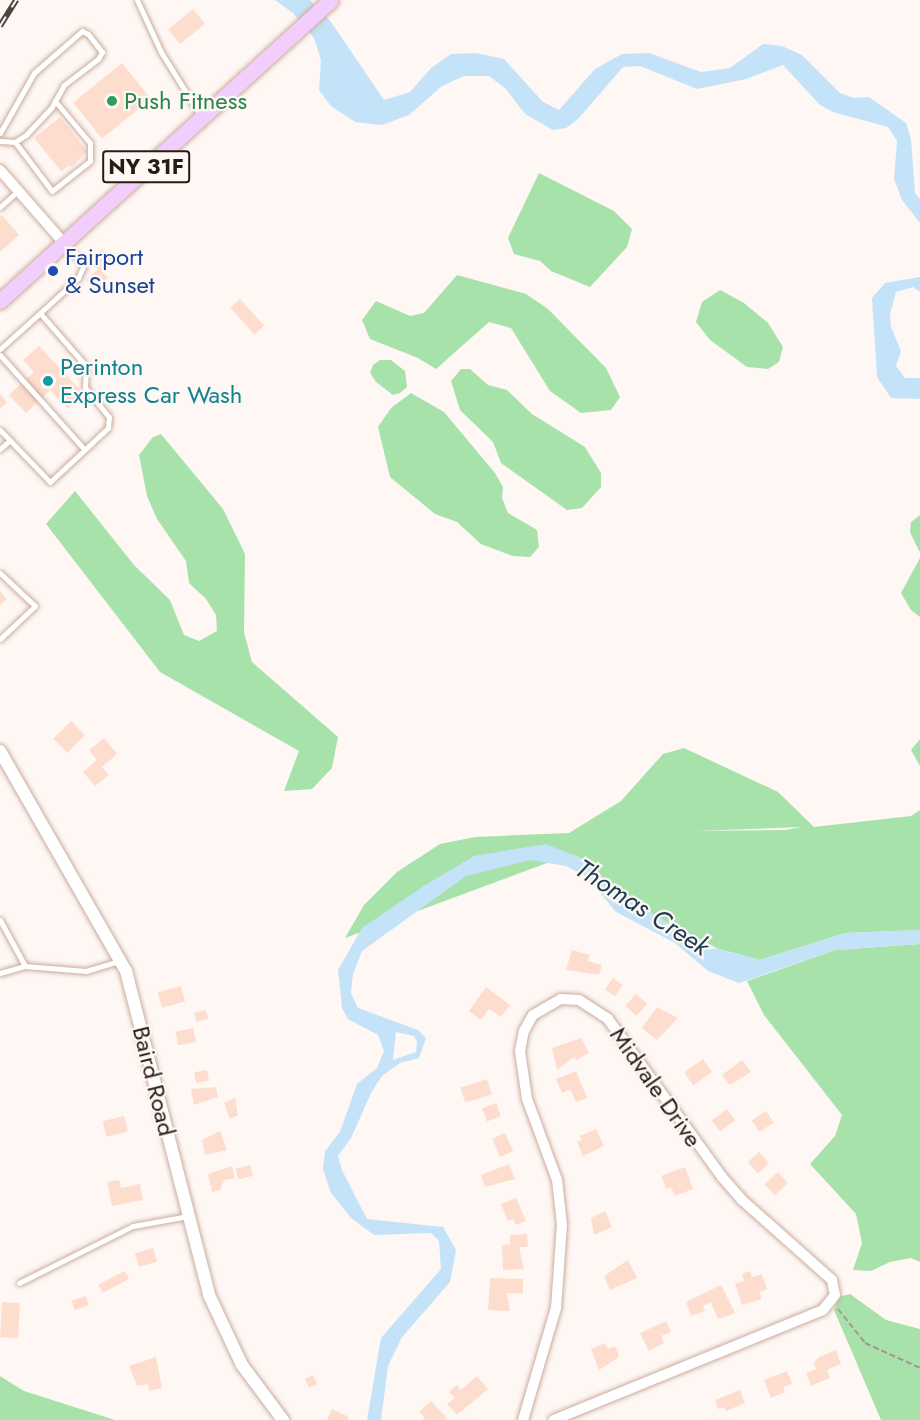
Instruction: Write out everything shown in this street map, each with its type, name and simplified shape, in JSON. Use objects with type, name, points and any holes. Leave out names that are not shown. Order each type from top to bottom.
[{"type":"main road","name":"NY 31F","points":[[0,301],[331,0]]},
{"type":"street","points":[[0,170],[63,242]]},
{"type":"street","name":"Baird Road","points":[[0,751],[121,961],[209,1295],[242,1365],[283,1420]]},
{"type":"street","name":"Midvale Drive","points":[[523,1420],[556,1308],[562,1225],[557,1179],[527,1099],[520,1051],[527,1023],[551,1002],[579,1000],[608,1018],[722,1177],[742,1200],[832,1280],[833,1301]]},
{"type":"street","points":[[554,1420],[823,1310],[833,1301]]},
{"type":"lane","points":[[137,0],[160,52],[201,116]]},
{"type":"lane","points":[[0,133],[34,73],[82,31],[96,42],[102,52],[64,85],[55,101],[15,142]]},
{"type":"lane","points":[[0,141],[15,142],[52,191],[90,161],[92,148],[55,101]]},
{"type":"lane","points":[[0,207],[18,191]]},
{"type":"lane","points":[[0,349],[78,278],[84,265],[63,242]]},
{"type":"lane","points":[[0,430],[50,482],[108,428],[109,417],[85,387],[86,366],[40,313]]},
{"type":"lane","points":[[0,355],[85,450]]},
{"type":"lane","points":[[0,449],[10,440]]},
{"type":"lane","points":[[0,573],[35,606],[0,639]]},
{"type":"lane","points":[[0,920],[25,966]]},
{"type":"lane","points":[[0,974],[25,966],[86,971],[121,961]]},
{"type":"lane","points":[[19,1283],[133,1226],[188,1216]]},
{"type":"path","points":[[833,1301],[865,1343],[920,1368]]},
{"type":"green space","points":[[539,173],[614,211],[632,229],[627,247],[590,287],[551,271],[540,261],[514,254],[508,238]]},
{"type":"green space","points":[[457,275],[526,294],[548,309],[606,368],[620,397],[611,410],[581,413],[550,391],[511,328],[489,322],[436,369],[418,358],[370,339],[362,320],[376,301],[410,316],[424,313]]},
{"type":"green space","points":[[720,290],[744,303],[768,323],[783,347],[779,362],[768,369],[747,367],[710,340],[696,322],[702,302]]},
{"type":"green space","points":[[380,360],[391,360],[405,371],[407,387],[400,393],[393,395],[376,382],[370,373],[373,365]]},
{"type":"green space","points":[[461,369],[470,369],[488,385],[507,390],[532,414],[585,447],[601,473],[601,487],[582,508],[567,510],[501,463],[493,442],[460,410],[451,381]]},
{"type":"green space","points":[[411,393],[444,412],[495,473],[503,487],[502,498],[508,513],[537,530],[539,547],[530,557],[513,556],[481,544],[457,522],[435,514],[390,477],[378,427],[391,408]]},
{"type":"green space","points":[[161,434],[223,509],[245,554],[244,632],[252,662],[338,737],[332,768],[312,789],[284,791],[299,751],[160,672],[46,524],[75,491],[134,565],[170,600],[184,635],[199,641],[217,631],[216,615],[206,599],[189,583],[186,561],[157,519],[147,496],[139,455],[153,437]]},
{"type":"green space","points":[[920,515],[919,551],[910,532],[911,522]]},
{"type":"green space","points":[[920,558],[920,617],[911,610],[901,593]]},
{"type":"green space","points":[[920,739],[920,766],[911,750]]},
{"type":"green space","points":[[684,748],[778,792],[814,827],[911,816],[920,810],[920,930],[845,933],[760,960],[719,949],[670,924],[623,897],[585,860],[571,854],[345,938],[364,905],[397,872],[440,844],[475,837],[569,833],[621,801],[663,754]],"holes":[[[802,827],[785,830],[694,831]]]},
{"type":"green space","points":[[920,944],[920,1262],[911,1258],[890,1262],[871,1271],[853,1270],[862,1243],[856,1214],[810,1164],[835,1136],[842,1115],[764,1015],[747,981],[835,950]]},
{"type":"green space","points":[[850,1294],[886,1320],[920,1329],[920,1420],[881,1420],[834,1310],[839,1297]]},
{"type":"green space","points":[[0,1376],[24,1391],[115,1420],[0,1420]]},
{"type":"water","points":[[275,0],[310,0],[331,22],[384,100],[410,92],[431,68],[451,54],[476,53],[504,59],[543,102],[559,110],[595,69],[622,54],[649,53],[701,72],[730,68],[763,44],[782,46],[802,55],[840,93],[854,98],[869,97],[906,123],[911,139],[915,193],[920,199],[920,223],[902,200],[894,179],[897,141],[888,127],[833,112],[820,105],[783,65],[746,79],[697,89],[640,66],[623,67],[578,119],[566,128],[553,130],[525,114],[506,89],[489,76],[464,76],[442,86],[409,115],[382,125],[355,122],[331,106],[319,90],[321,60],[314,38],[293,13]]},
{"type":"water","points":[[920,277],[920,292],[913,287],[896,292],[890,314],[891,327],[901,351],[896,366],[905,378],[920,378],[920,399],[891,398],[877,377],[872,298],[885,283]]},
{"type":"water","name":"Thomas Creek","points":[[546,844],[585,860],[623,897],[670,924],[719,949],[760,960],[845,933],[920,930],[920,944],[835,950],[739,983],[708,971],[675,943],[616,912],[587,877],[566,866],[530,860],[466,876],[362,951],[353,974],[351,993],[358,1008],[418,1030],[426,1038],[419,1058],[400,1063],[382,1076],[372,1091],[351,1138],[338,1156],[342,1170],[367,1219],[443,1227],[456,1250],[450,1282],[402,1337],[388,1366],[381,1420],[367,1420],[381,1338],[441,1269],[439,1241],[431,1233],[374,1235],[351,1218],[331,1193],[323,1169],[325,1151],[340,1132],[357,1084],[377,1068],[384,1051],[378,1035],[348,1019],[342,1008],[338,970],[362,928],[422,887],[474,856]],"holes":[[[396,1032],[414,1036],[417,1042],[416,1052],[393,1060]]]},
{"type":"building","points":[[193,9],[205,24],[180,44],[168,29]]},
{"type":"building","name":"Push Fitness","points":[[122,63],[151,99],[102,138],[73,103]]},
{"type":"building","points":[[60,117],[87,151],[72,167],[70,165],[61,171],[34,138]]},
{"type":"building","points":[[2,215],[19,235],[0,252],[0,217]]},
{"type":"building","points":[[102,249],[115,262],[103,273],[108,278],[96,290],[86,280],[98,269],[90,261]]},
{"type":"building","points":[[240,299],[264,326],[254,334],[230,308]]},
{"type":"building","name":"Perinton Express Car Wash","points":[[39,346],[84,394],[68,409],[50,390],[26,413],[9,395],[34,372],[23,360]]},
{"type":"building","points":[[0,394],[7,402],[0,409]]},
{"type":"building","points":[[0,591],[7,599],[0,605]]},
{"type":"building","points":[[71,721],[85,735],[67,753],[53,739]]},
{"type":"building","points":[[104,738],[117,754],[102,767],[109,775],[95,786],[83,772],[97,760],[89,750]]},
{"type":"building","points":[[572,950],[590,955],[588,961],[602,965],[599,975],[566,970]]},
{"type":"building","points":[[613,978],[623,985],[615,996],[605,989]]},
{"type":"building","points":[[181,986],[185,1001],[162,1008],[158,992]]},
{"type":"building","points":[[486,987],[510,1005],[501,1017],[489,1009],[481,1020],[469,1011]]},
{"type":"building","points":[[636,994],[647,1004],[636,1016],[625,1006]]},
{"type":"building","points":[[657,1007],[678,1018],[657,1040],[642,1028]]},
{"type":"building","points":[[206,1010],[208,1019],[196,1021],[194,1013]]},
{"type":"building","points":[[193,1028],[196,1042],[178,1045],[175,1032]]},
{"type":"building","points":[[581,1038],[589,1053],[576,1060],[574,1057],[557,1070],[552,1048]]},
{"type":"building","points":[[703,1059],[712,1072],[693,1085],[684,1072]]},
{"type":"building","points":[[742,1060],[751,1072],[730,1085],[722,1075]]},
{"type":"building","points":[[207,1070],[209,1081],[196,1083],[194,1072]]},
{"type":"building","points":[[576,1071],[587,1098],[576,1102],[570,1089],[562,1093],[556,1079]]},
{"type":"building","points":[[487,1079],[492,1094],[465,1103],[460,1088]]},
{"type":"building","points":[[216,1087],[218,1097],[194,1105],[191,1089]]},
{"type":"building","points":[[235,1098],[238,1115],[230,1119],[224,1103]]},
{"type":"building","points":[[496,1103],[501,1116],[487,1121],[482,1108]]},
{"type":"building","points":[[727,1109],[735,1120],[720,1131],[712,1120]]},
{"type":"building","points":[[766,1111],[774,1123],[760,1132],[752,1121]]},
{"type":"building","points":[[124,1116],[128,1132],[107,1137],[103,1121]]},
{"type":"building","points":[[596,1129],[604,1146],[583,1156],[577,1142],[582,1140],[580,1136]]},
{"type":"building","points":[[220,1131],[227,1150],[205,1155],[202,1140]]},
{"type":"building","points":[[505,1133],[513,1151],[500,1157],[492,1139]]},
{"type":"building","points":[[759,1152],[769,1163],[758,1173],[748,1162]]},
{"type":"building","points":[[509,1164],[515,1179],[485,1187],[481,1175]]},
{"type":"building","points":[[250,1165],[253,1176],[238,1180],[236,1169]]},
{"type":"building","points":[[232,1166],[235,1178],[224,1180],[220,1190],[212,1192],[208,1174]]},
{"type":"building","points":[[685,1167],[693,1189],[675,1196],[671,1187],[666,1189],[661,1176]]},
{"type":"building","points":[[778,1172],[788,1183],[775,1195],[765,1184]]},
{"type":"building","points":[[119,1180],[121,1188],[140,1184],[143,1200],[112,1206],[107,1182]]},
{"type":"building","points":[[516,1198],[526,1221],[516,1225],[513,1219],[508,1221],[501,1204]]},
{"type":"building","points":[[605,1211],[612,1227],[594,1235],[591,1218]]},
{"type":"building","points":[[527,1234],[528,1247],[519,1247],[524,1269],[503,1270],[502,1245],[510,1244],[510,1235]]},
{"type":"building","points":[[153,1248],[157,1261],[139,1267],[135,1254]]},
{"type":"building","points":[[628,1260],[637,1278],[610,1290],[604,1276]]},
{"type":"building","points":[[125,1271],[129,1279],[102,1293],[98,1285]]},
{"type":"building","points":[[750,1271],[752,1277],[762,1274],[767,1289],[759,1292],[762,1299],[742,1305],[735,1284],[744,1281],[742,1274]]},
{"type":"building","points":[[490,1278],[523,1279],[523,1294],[507,1293],[510,1311],[488,1310]]},
{"type":"building","points":[[721,1285],[735,1313],[718,1319],[711,1302],[703,1306],[705,1311],[691,1316],[686,1302]]},
{"type":"building","points":[[86,1296],[89,1306],[75,1310],[72,1300]]},
{"type":"building","points":[[2,1302],[20,1303],[18,1338],[0,1337]]},
{"type":"building","points":[[666,1321],[671,1332],[661,1336],[664,1343],[649,1351],[640,1333]]},
{"type":"building","points":[[605,1343],[608,1349],[615,1346],[619,1357],[599,1370],[591,1349]]},
{"type":"building","points":[[836,1350],[841,1364],[827,1370],[830,1378],[811,1386],[806,1373],[816,1369],[814,1362],[819,1357]]},
{"type":"building","points":[[156,1357],[162,1388],[149,1391],[148,1384],[137,1386],[129,1366]]},
{"type":"building","points":[[787,1371],[792,1384],[783,1387],[785,1392],[771,1398],[764,1380]]},
{"type":"building","points":[[313,1375],[317,1384],[309,1388],[305,1379]]},
{"type":"building","points":[[477,1376],[488,1389],[457,1415],[447,1404],[455,1398],[449,1392],[457,1385],[461,1390]]},
{"type":"building","points":[[740,1390],[745,1403],[726,1411],[724,1407],[718,1409],[715,1400]]},
{"type":"building","points":[[431,1401],[447,1418],[422,1420],[425,1418],[419,1412]]},
{"type":"building","points":[[332,1409],[349,1417],[347,1420],[327,1420]]},
{"type":"railway","points":[[0,26],[16,0]]},
{"type":"place","name":"Push Fitness","points":[[112,101]]},
{"type":"place","name":"Fairport & Sunset","points":[[53,271]]},
{"type":"place","name":"Perinton Express Car Wash","points":[[48,381]]}]
